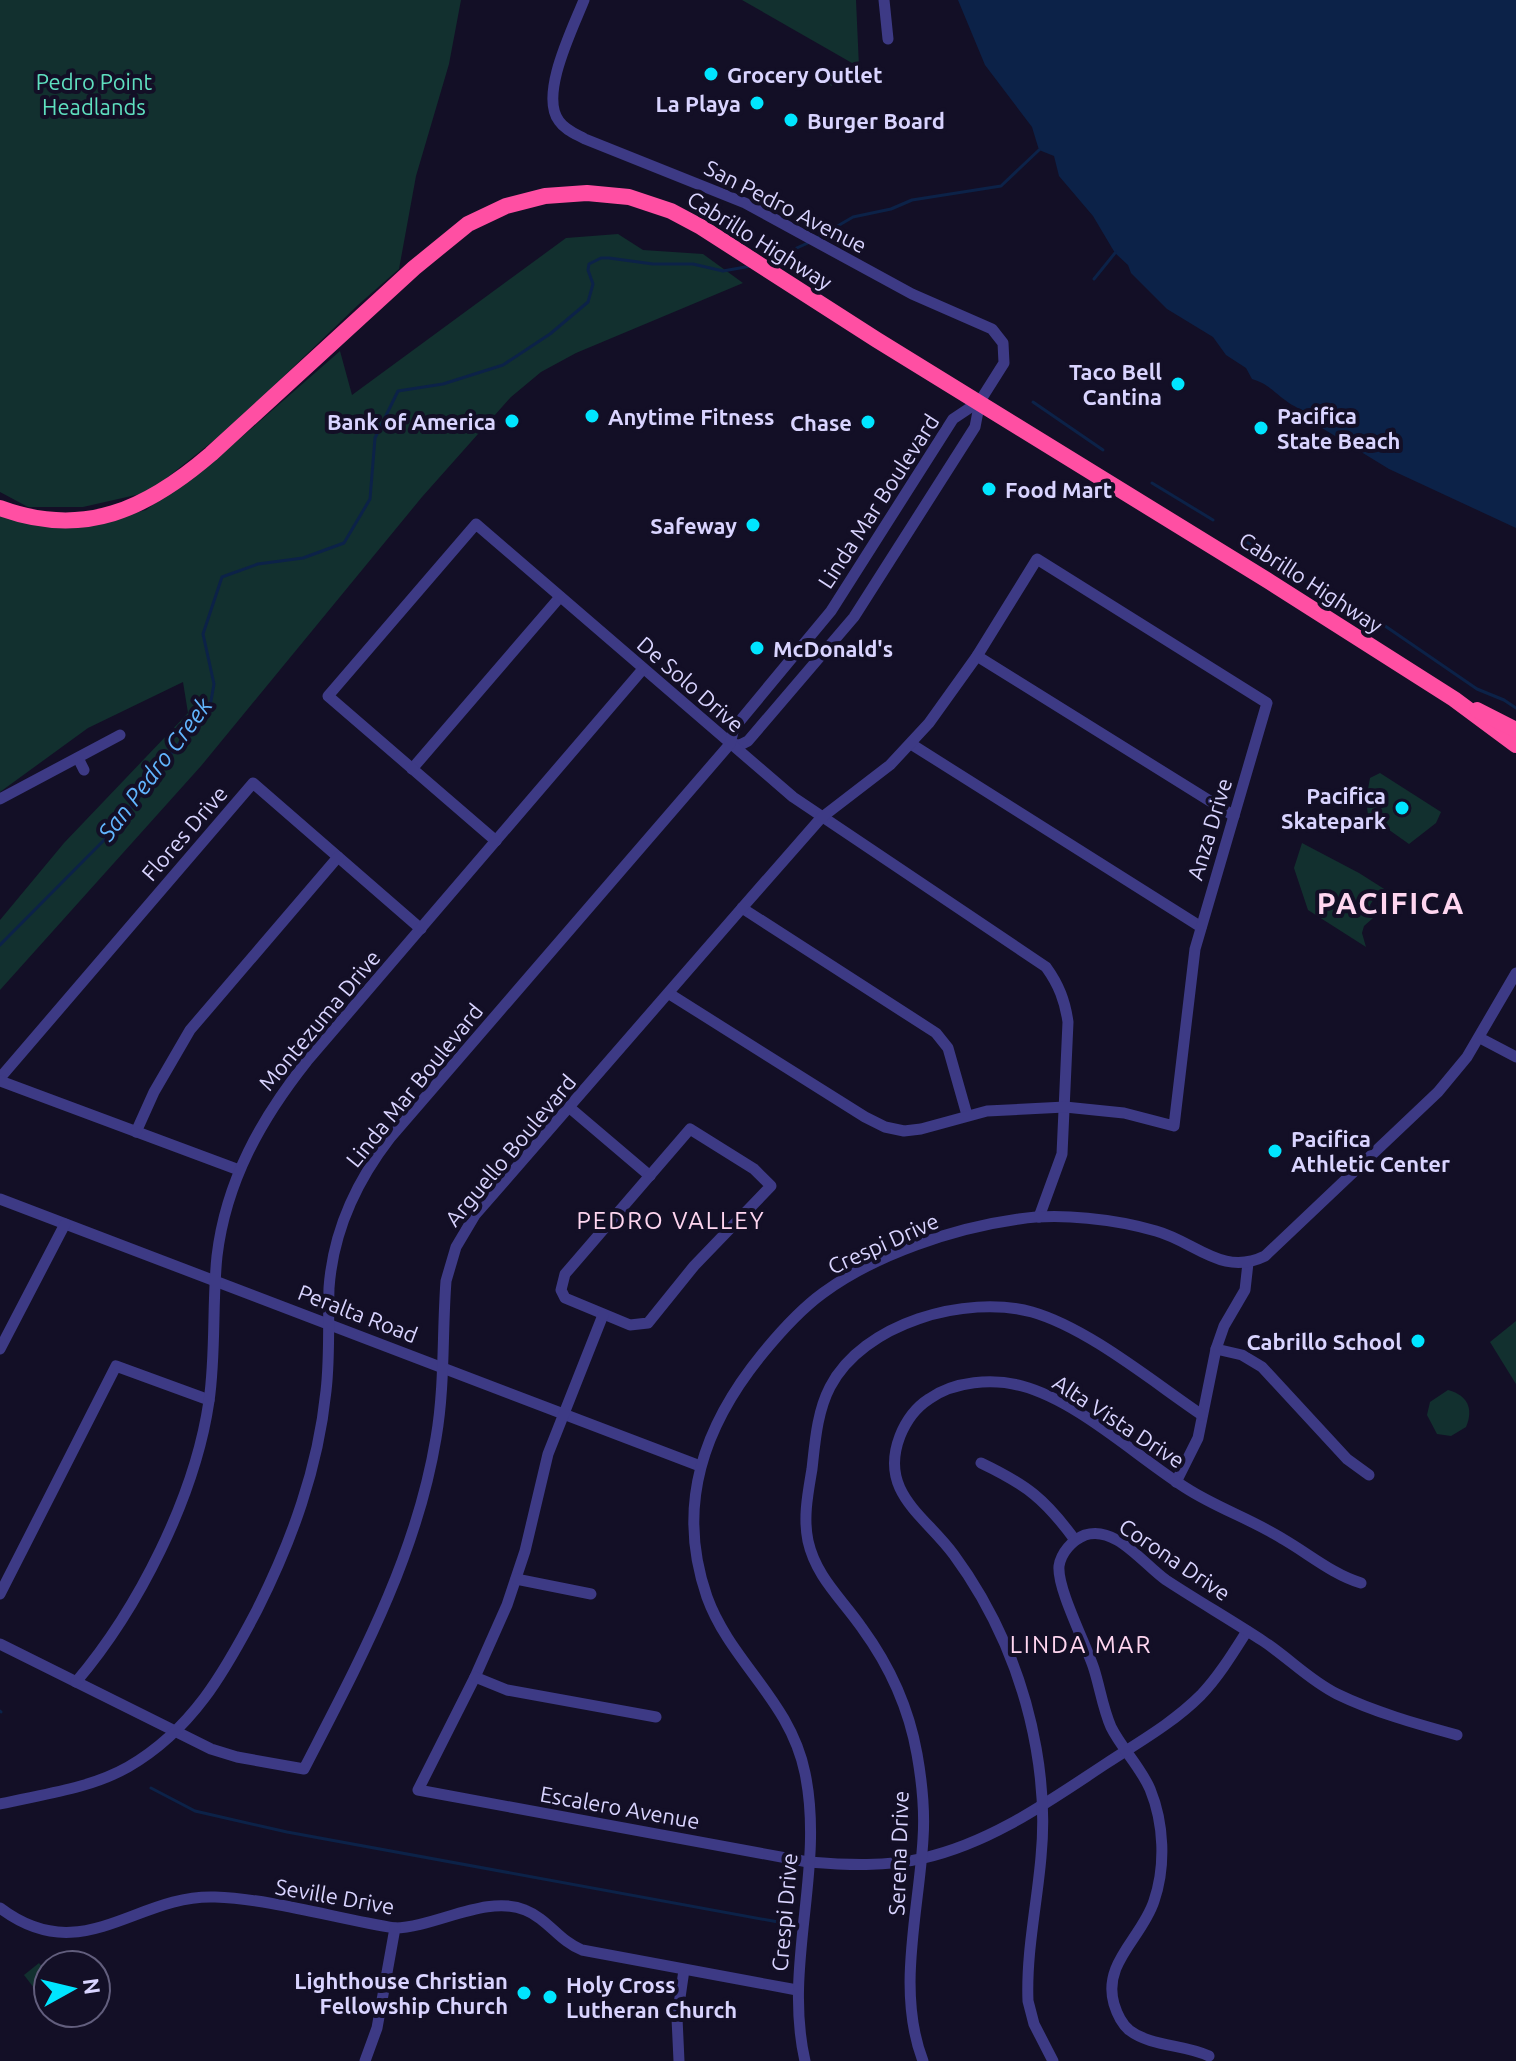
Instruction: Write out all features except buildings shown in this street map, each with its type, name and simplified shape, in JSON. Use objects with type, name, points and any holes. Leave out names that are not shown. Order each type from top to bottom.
[{"type":"highway","name":"Cabrillo Highway","points":[[0,508],[40,519],[82,520],[110,515],[156,496],[211,454],[441,244],[473,221],[506,206],[554,195],[612,194],[671,211],[717,237],[1454,699],[1516,745]]},
{"type":"highway","name":"Cabrillo Highway","points":[[1454,699],[1516,730]]},
{"type":"street","name":"San Pedro Avenue","points":[[584,0],[553,86],[552,103],[556,119],[585,139],[731,197],[923,299],[979,321],[995,331],[1005,349],[1004,363],[980,401]]},
{"type":"street","points":[[884,0],[888,39]]},
{"type":"street","name":"Linda Mar Boulevard","points":[[0,1804],[74,1788],[109,1776],[142,1758],[175,1732],[202,1703],[224,1672],[275,1574],[309,1484],[327,1388],[331,1270],[340,1231],[355,1191],[377,1155],[730,744],[734,728],[845,591],[953,419],[980,401]]},
{"type":"street","name":"Linda Mar Boulevard","points":[[730,744],[748,741],[854,617],[975,427],[980,401]]},
{"type":"street","name":"De Solo Drive","points":[[496,841],[328,696],[476,524],[793,797],[1046,967],[1058,984],[1068,1022],[1062,1154],[1039,1217]]},
{"type":"street","name":"Arguello Boulevard","points":[[175,1732],[224,1753],[304,1769],[380,1620],[406,1557],[433,1459],[444,1369],[446,1281],[456,1247],[475,1215],[821,818],[868,783],[911,744],[977,656],[1037,559]]},
{"type":"street","name":"Anza Drive","points":[[1037,559],[1267,703],[1201,927],[1190,976],[1174,1126],[1124,1113],[1065,1107]]},
{"type":"street","points":[[412,769],[560,597]]},
{"type":"street","points":[[977,656],[1234,816]]},
{"type":"street","name":"Montezuma Drive","points":[[76,1682],[123,1621],[171,1526],[196,1462],[209,1400],[216,1280],[223,1227],[239,1170],[265,1118],[285,1088],[643,669]]},
{"type":"street","points":[[0,799],[120,735]]},
{"type":"street","points":[[911,744],[1201,927]]},
{"type":"street","points":[[78,758],[84,770]]},
{"type":"street","name":"Flores Drive","points":[[239,1170],[0,1079],[253,783],[421,929]]},
{"type":"street","points":[[136,1132],[154,1092],[190,1030],[338,857]]},
{"type":"street","points":[[742,908],[936,1033],[948,1048],[967,1115]]},
{"type":"street","points":[[1176,1482],[1194,1447],[1216,1349],[1224,1326],[1245,1290],[1248,1263],[1274,1250],[1438,1092],[1480,1038],[1516,973]]},
{"type":"street","points":[[668,993],[885,1127],[904,1131],[1010,1108],[1065,1107]]},
{"type":"street","points":[[1480,1038],[1516,1057]]},
{"type":"street","points":[[570,1108],[650,1176]]},
{"type":"street","points":[[690,1129],[754,1169],[771,1186],[694,1266],[648,1323],[630,1325],[603,1315],[565,1298],[561,1281],[690,1129]]},
{"type":"street","name":"Peralta Road","points":[[0,1199],[700,1466]]},
{"type":"street","name":"Crespi Drive","points":[[805,2061],[797,1990],[808,1862],[809,1793],[798,1747],[776,1703],[724,1633],[702,1579],[694,1521],[700,1466],[712,1430],[741,1381],[780,1334],[824,1292],[883,1260],[941,1237],[1001,1222],[1073,1217],[1137,1226],[1171,1236],[1221,1261],[1248,1263]]},
{"type":"street","points":[[0,1349],[65,1224]]},
{"type":"street","name":"Serena Drive","points":[[923,2061],[915,2035],[910,1994],[924,1817],[920,1775],[905,1710],[881,1658],[862,1628],[825,1582],[808,1543],[807,1503],[818,1421],[827,1391],[835,1377],[868,1345],[909,1324],[953,1309],[998,1306],[1029,1311],[1072,1328],[1202,1415]]},
{"type":"street","name":"Escalero Avenue","points":[[603,1315],[548,1454],[516,1579],[475,1677],[418,1790],[808,1862],[858,1865],[922,1859],[987,1837],[1042,1805],[1177,1716],[1203,1693],[1247,1631]]},
{"type":"street","points":[[1216,1349],[1242,1355],[1262,1367],[1347,1459],[1369,1475]]},
{"type":"street","points":[[0,1594],[116,1366],[209,1400]]},
{"type":"street","name":"Alta Vista Drive","points":[[1053,2061],[1034,2024],[1028,2001],[1041,1857],[1042,1805],[1026,1704],[997,1626],[959,1562],[910,1507],[898,1483],[895,1456],[903,1430],[917,1408],[939,1392],[979,1383],[1022,1385],[1081,1415],[1176,1482],[1213,1504],[1274,1533],[1332,1571],[1361,1583]]},
{"type":"street","points":[[981,1463],[1031,1489],[1053,1510],[1075,1540],[1059,1564],[1062,1585],[1090,1656],[1107,1718],[1142,1774],[1154,1800],[1160,1829],[1158,1889],[1149,1914],[1114,1969],[1111,1982],[1115,2009],[1120,2020],[1139,2036],[1209,2056]]},
{"type":"street","name":"Corona Drive","points":[[1075,1540],[1096,1533],[1115,1539],[1163,1578],[1272,1647],[1307,1676],[1340,1695],[1417,1724],[1457,1735]]},
{"type":"street","points":[[516,1579],[591,1594]]},
{"type":"street","points":[[0,1644],[175,1732]]},
{"type":"street","points":[[475,1677],[507,1690],[656,1717]]},
{"type":"street","name":"Seville Drive","points":[[0,1908],[35,1927],[78,1932],[106,1927],[178,1902],[211,1897],[395,1928],[419,1926],[495,1906],[516,1907],[536,1916],[562,1940],[582,1950],[797,1990]]},
{"type":"street","points":[[365,2061],[377,2028],[395,1928]]},
{"type":"street","points":[[679,2061],[677,2018],[684,1970]]},
{"type":"green space","name":"Pedro Point Headlands","points":[[0,0],[461,0],[449,64],[416,176],[399,269],[232,426],[149,492],[83,507],[28,507],[0,492]]},
{"type":"green space","points":[[742,0],[856,0],[859,67]]},
{"type":"green space","points":[[819,66],[837,74],[832,86],[814,78]]},
{"type":"green space","points":[[618,234],[643,250],[703,254],[743,283],[576,353],[541,372],[511,397],[422,497],[201,766],[0,990],[0,920],[64,843],[188,713],[183,682],[88,728],[0,792],[0,513],[78,528],[146,510],[237,441],[340,351],[352,395],[566,238]]},
{"type":"green space","name":"Pacifica Skatepark","points":[[1380,773],[1441,812],[1436,823],[1409,844],[1368,815],[1366,800],[1370,778]]},
{"type":"green space","points":[[1302,843],[1389,892],[1377,894],[1370,905],[1373,918],[1364,926],[1362,933],[1366,947],[1308,910],[1294,868]]},
{"type":"green space","points":[[1516,1321],[1516,1384],[1490,1342]]},
{"type":"green space","points":[[1448,1390],[1460,1395],[1469,1408],[1466,1427],[1451,1436],[1437,1434],[1427,1415],[1430,1402]]},
{"type":"green space","points":[[32,1969],[32,1985],[24,1975]]},
{"type":"water","points":[[958,0],[1516,0],[1516,528],[1389,469],[1322,428],[1310,415],[1252,379],[1246,368],[1226,355],[1213,337],[1167,309],[1115,253],[1093,216],[1059,176],[1054,156],[1039,150],[1032,127],[985,65]]},
{"type":"waterway","name":"San Pedro Creek","points":[[817,238],[853,217],[891,209],[912,200],[1001,186],[1039,150]]},
{"type":"waterway","name":"San Pedro Creek","points":[[766,262],[810,242]]},
{"type":"waterway","points":[[1094,279],[1115,253]]},
{"type":"waterway","name":"San Pedro Creek","points":[[0,945],[112,832],[211,701],[214,684],[203,634],[222,577],[258,564],[303,558],[344,543],[370,499],[375,438],[398,391],[443,384],[503,365],[550,334],[588,302],[593,284],[589,264],[601,258],[653,264],[693,264],[723,271],[751,266]]},
{"type":"waterway","points":[[1033,402],[1103,450]]},
{"type":"waterway","points":[[1152,483],[1213,520]]},
{"type":"waterway","points":[[1242,539],[1330,597]]},
{"type":"waterway","points":[[1372,617],[1477,689],[1516,708]]},
{"type":"waterway","points":[[151,1788],[195,1811],[287,1832],[789,1924]]},
{"type":"place","name":"Grocery Outlet","points":[[711,74]]},
{"type":"place","name":"La Playa","points":[[757,103]]},
{"type":"place","name":"Burger Board","points":[[791,120]]},
{"type":"place","name":"Taco Bell Cantina","points":[[1178,384]]},
{"type":"place","name":"Anytime Fitness","points":[[592,416]]},
{"type":"place","name":"Bank of America","points":[[512,421]]},
{"type":"place","name":"Chase","points":[[868,422]]},
{"type":"place","name":"Pacifica State Beach","points":[[1261,428]]},
{"type":"place","name":"Food Mart","points":[[989,489]]},
{"type":"place","name":"Safeway","points":[[753,525]]},
{"type":"place","name":"McDonald's","points":[[757,648]]},
{"type":"place","name":"Pacifica Skatepark","points":[[1402,808]]},
{"type":"place","name":"Pacifica Athletic Center","points":[[1275,1151]]},
{"type":"place","name":"Cabrillo School","points":[[1418,1341]]},
{"type":"place","name":"Lighthouse Christian Fellowship Church","points":[[524,1993]]},
{"type":"place","name":"Holy Cross Lutheran Church","points":[[550,1997]]},
{"type":"district","name":"PACIFICA","points":[[1391,903]]},
{"type":"district","name":"PEDRO VALLEY","points":[[671,1220]]},
{"type":"district","name":"LINDA MAR","points":[[1081,1644]]}]
